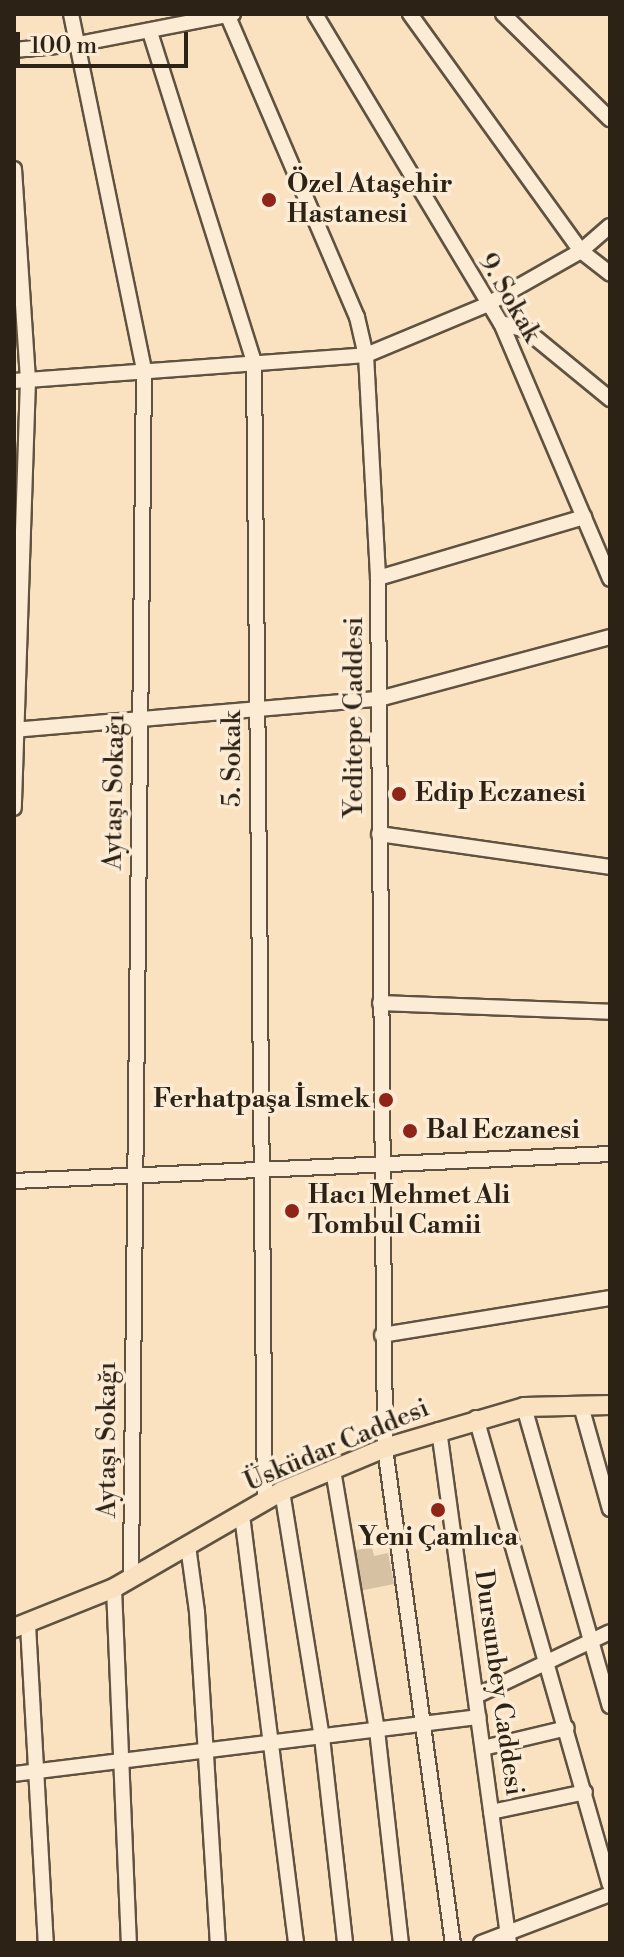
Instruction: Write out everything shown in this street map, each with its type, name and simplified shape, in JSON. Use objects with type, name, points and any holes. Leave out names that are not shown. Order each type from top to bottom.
[{"type":"main road","name":"Üsküdar Caddesi","points":[[21,1627],[114,1588],[282,1491],[385,1448],[476,1418],[524,1407],[610,1405]]},
{"type":"street","name":"Aytaşı Sokağı","points":[[71,14],[144,371],[131,1579]]},
{"type":"street","points":[[14,50],[78,44],[150,32],[229,14]]},
{"type":"street","name":"Yeditepe Caddesi","points":[[229,14],[357,317],[366,355],[378,578],[385,1448],[453,1943]]},
{"type":"street","name":"9. Sokak","points":[[315,14],[486,305],[501,323],[610,579]]},
{"type":"street","points":[[410,14],[581,251],[610,274]]},
{"type":"street","points":[[503,14],[610,119]]},
{"type":"street","name":"5. Sokak","points":[[150,32],[254,362],[259,1170],[265,1502]]},
{"type":"street","points":[[14,169],[21,380],[14,808]]},
{"type":"street","points":[[21,380],[366,355],[486,305],[581,251],[610,226]]},
{"type":"street","points":[[501,323],[526,330],[610,399]]},
{"type":"street","points":[[378,578],[584,517]]},
{"type":"street","points":[[15,730],[379,699],[610,637]]},
{"type":"street","points":[[379,834],[610,867]]},
{"type":"street","points":[[380,1003],[610,1012]]},
{"type":"street","points":[[14,1181],[610,1154]]},
{"type":"street","points":[[382,1335],[610,1298]]},
{"type":"street","points":[[581,1406],[610,1509]]},
{"type":"street","points":[[524,1407],[610,1706]]},
{"type":"street","points":[[476,1418],[610,1884]]},
{"type":"street","name":"Dursunbey Caddesi","points":[[439,1430],[509,1939]]},
{"type":"street","points":[[333,1470],[377,1730],[401,1943]]},
{"type":"street","points":[[282,1491],[322,1737],[345,1943]]},
{"type":"street","points":[[242,1515],[268,1744],[296,1943]]},
{"type":"street","points":[[188,1546],[197,1612],[203,1751],[218,1943]]},
{"type":"street","points":[[114,1588],[129,1943]]},
{"type":"street","points":[[21,1627],[46,1943]]},
{"type":"street","points":[[476,1696],[610,1632]]},
{"type":"street","points":[[14,1774],[479,1717]]},
{"type":"street","points":[[483,1748],[567,1728]]},
{"type":"street","points":[[491,1812],[585,1792]]},
{"type":"street","points":[[481,1943],[509,1939],[610,1894]]},
{"type":"shaded area","points":[[372,1547],[374,1556],[388,1553],[394,1584],[359,1591],[352,1551]]},
{"type":"place","name":"Özel Ataşehir Hastanesi","points":[[269,200]]},
{"type":"place","name":"Edip Eczanesi","points":[[399,794]]},
{"type":"place","name":"Ferhatpaşa İsmek","points":[[386,1100]]},
{"type":"place","name":"Bal Eczanesi","points":[[410,1131]]},
{"type":"place","name":"Hacı Mehmet Ali Tombul Camii","points":[[292,1211]]},
{"type":"place","name":"Yeni Çamlıca","points":[[438,1510]]}]
